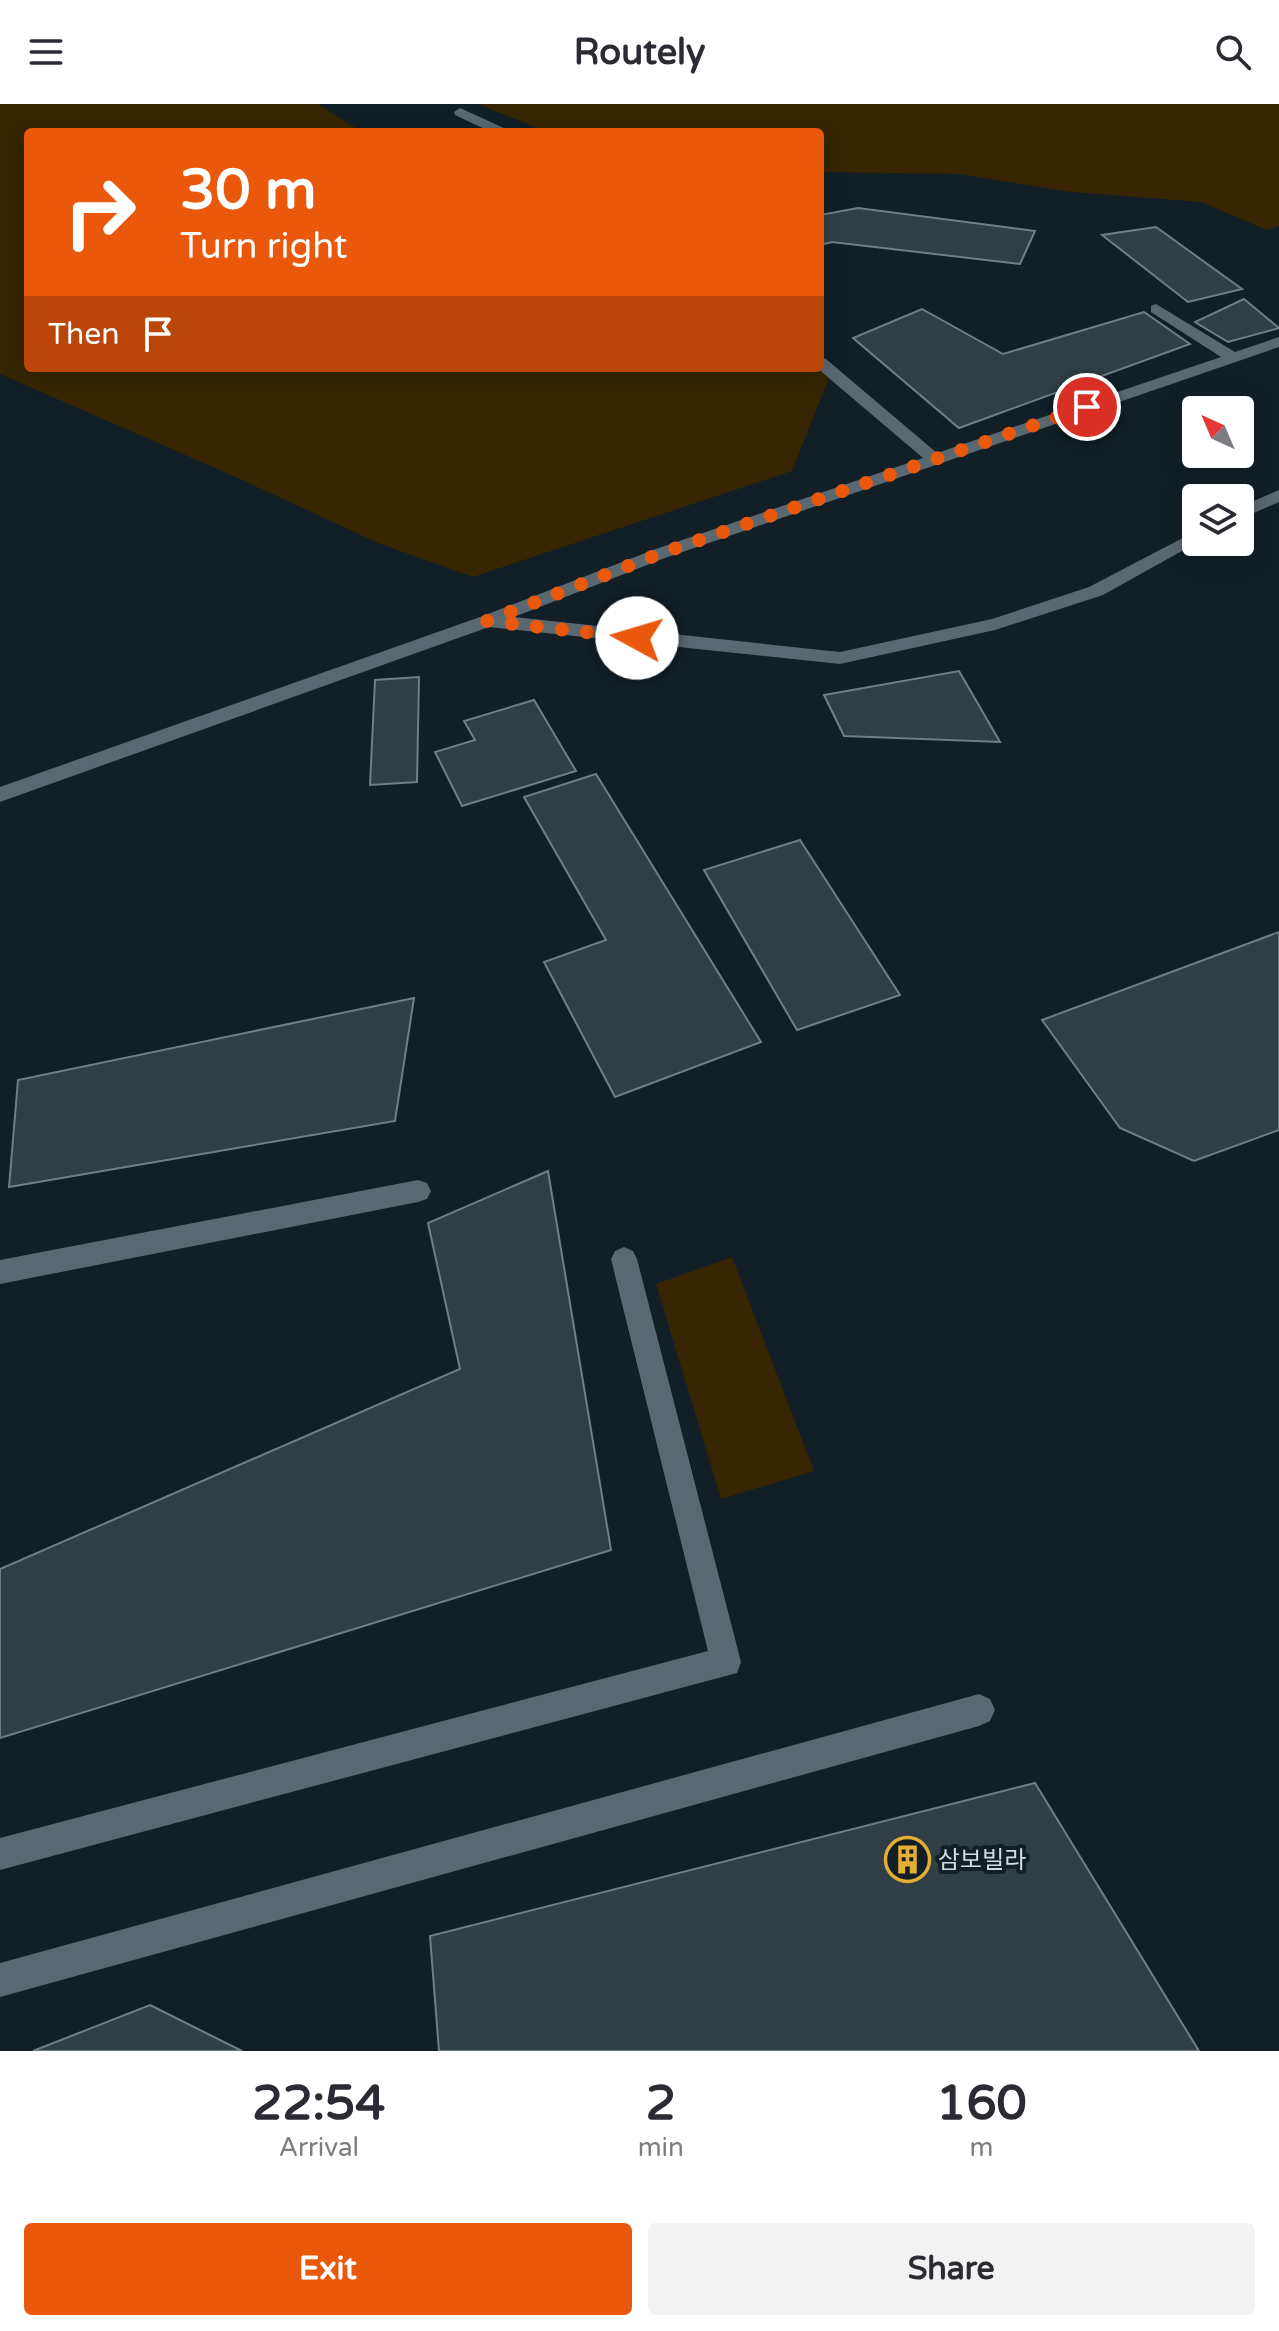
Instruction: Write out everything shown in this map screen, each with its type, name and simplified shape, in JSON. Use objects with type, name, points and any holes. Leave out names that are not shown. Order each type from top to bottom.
[{"type":"street","points":[[460,112],[493,128]]},
{"type":"street","points":[[1156,309],[1234,358]]},
{"type":"street","points":[[0,795],[487,621],[659,554],[1279,342]]},
{"type":"street","points":[[824,365],[934,459]]},
{"type":"street","points":[[1254,507],[1279,495]]},
{"type":"street","points":[[487,621],[840,658],[995,624],[1096,591],[1182,544]]},
{"type":"street","points":[[0,1272],[418,1191]]},
{"type":"street","points":[[0,1854],[726,1662],[624,1259]]},
{"type":"street","points":[[0,1980],[979,1710]]},
{"type":"shaded area","points":[[0,104],[318,104],[356,128],[24,128],[24,372],[824,372],[830,375],[792,471],[473,577],[378,543],[0,374]]},
{"type":"shaded area","points":[[478,104],[1279,104],[1279,226],[1267,230],[1201,202],[1071,192],[958,174],[824,172],[824,128],[537,128]]},
{"type":"shaded area","points":[[732,1257],[814,1471],[721,1499],[656,1284]]},
{"type":"building","points":[[858,208],[1035,231],[1020,264],[832,242],[824,244],[824,214]]},
{"type":"building","points":[[1156,227],[1242,289],[1188,302],[1102,235]]},
{"type":"building","points":[[1244,299],[1279,328],[1228,342],[1195,322]]},
{"type":"building","points":[[922,309],[1003,354],[1144,312],[1190,344],[959,428],[853,338]]},
{"type":"building","points":[[959,671],[1000,742],[844,736],[824,695]]},
{"type":"building","points":[[419,677],[417,782],[370,785],[375,680]]},
{"type":"building","points":[[534,700],[576,771],[462,806],[435,752],[475,740],[464,721]]},
{"type":"building","points":[[596,774],[761,1042],[615,1097],[544,962],[606,940],[524,797]]},
{"type":"building","points":[[800,840],[900,995],[797,1030],[704,870]]},
{"type":"building","points":[[1279,932],[1279,1130],[1194,1161],[1120,1128],[1042,1020]]},
{"type":"building","points":[[414,998],[395,1121],[9,1187],[18,1080]]},
{"type":"building","points":[[548,1171],[611,1550],[0,1738],[0,1569],[460,1369],[428,1223]]},
{"type":"building","name":"삼보빌라","points":[[1035,1783],[1199,2051],[439,2051],[430,1936]]},
{"type":"building","points":[[150,2005],[242,2051],[33,2051]]},
{"type":"place","name":"삼보빌라","points":[[907,1860]]},
{"type":"route","points":[[637,638],[487,621],[659,554],[1087,407]]}]
